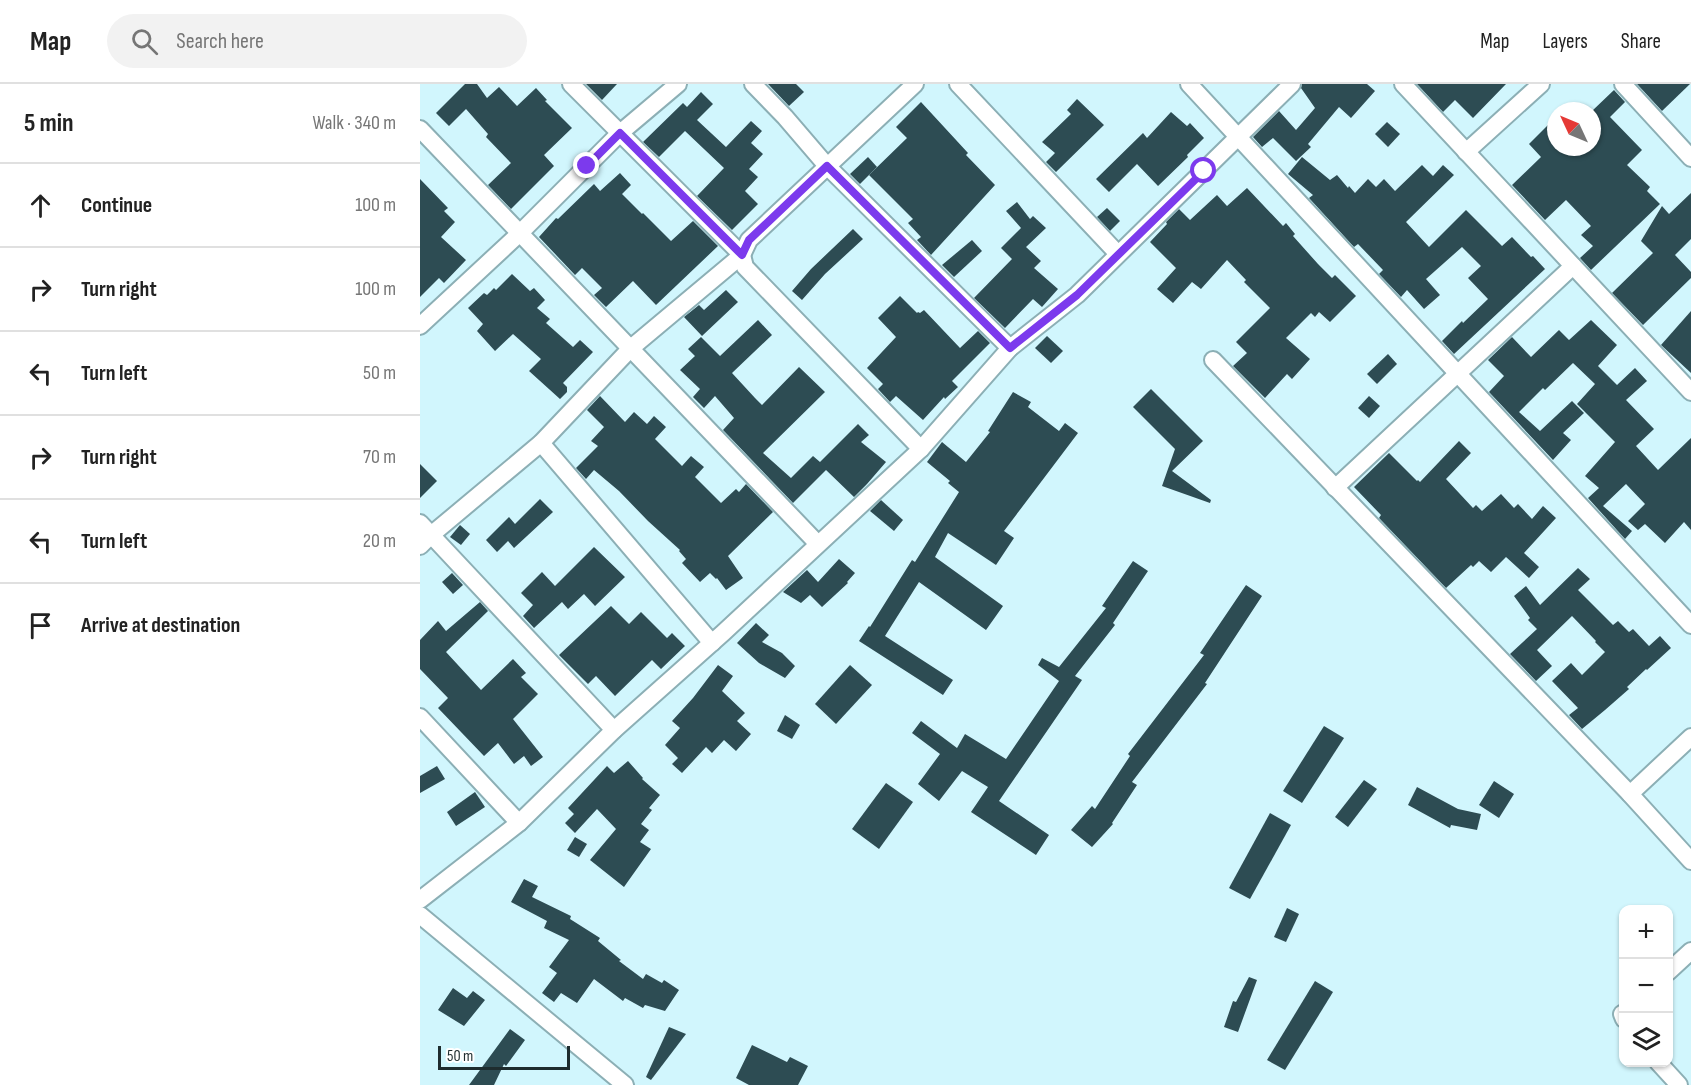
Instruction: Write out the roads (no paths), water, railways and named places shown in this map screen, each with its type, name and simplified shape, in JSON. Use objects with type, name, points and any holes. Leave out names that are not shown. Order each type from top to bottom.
[{"type":"street","points":[[571,84],[742,255],[745,267],[921,449]]},
{"type":"street","points":[[420,326],[520,233],[620,133],[678,84]]},
{"type":"street","points":[[753,84],[827,166],[1010,348]]},
{"type":"street","points":[[614,730],[424,535],[541,443],[631,348],[742,255],[749,240],[915,84]]},
{"type":"street","points":[[958,84],[1118,254]]},
{"type":"street","points":[[1190,84],[1691,626]]},
{"type":"street","points":[[420,900],[519,823],[614,730],[712,643],[921,449],[1010,348],[1077,295],[1292,84]]},
{"type":"street","points":[[1403,84],[1691,392]]},
{"type":"street","points":[[1466,152],[1541,84]]},
{"type":"street","points":[[1623,84],[1691,158]]},
{"type":"street","points":[[420,129],[818,544]]},
{"type":"street","points":[[1335,489],[1456,373],[1574,266]]},
{"type":"street","points":[[1213,360],[1630,794],[1691,861]]},
{"type":"street","points":[[541,443],[712,643]]},
{"type":"street","points":[[420,717],[519,823]]},
{"type":"street","points":[[1630,794],[1691,736]]},
{"type":"street","points":[[420,915],[625,1085]]},
{"type":"street","points":[[1673,967],[1691,951]]},
{"type":"street","points":[[1662,1067],[1678,1085]]}]
